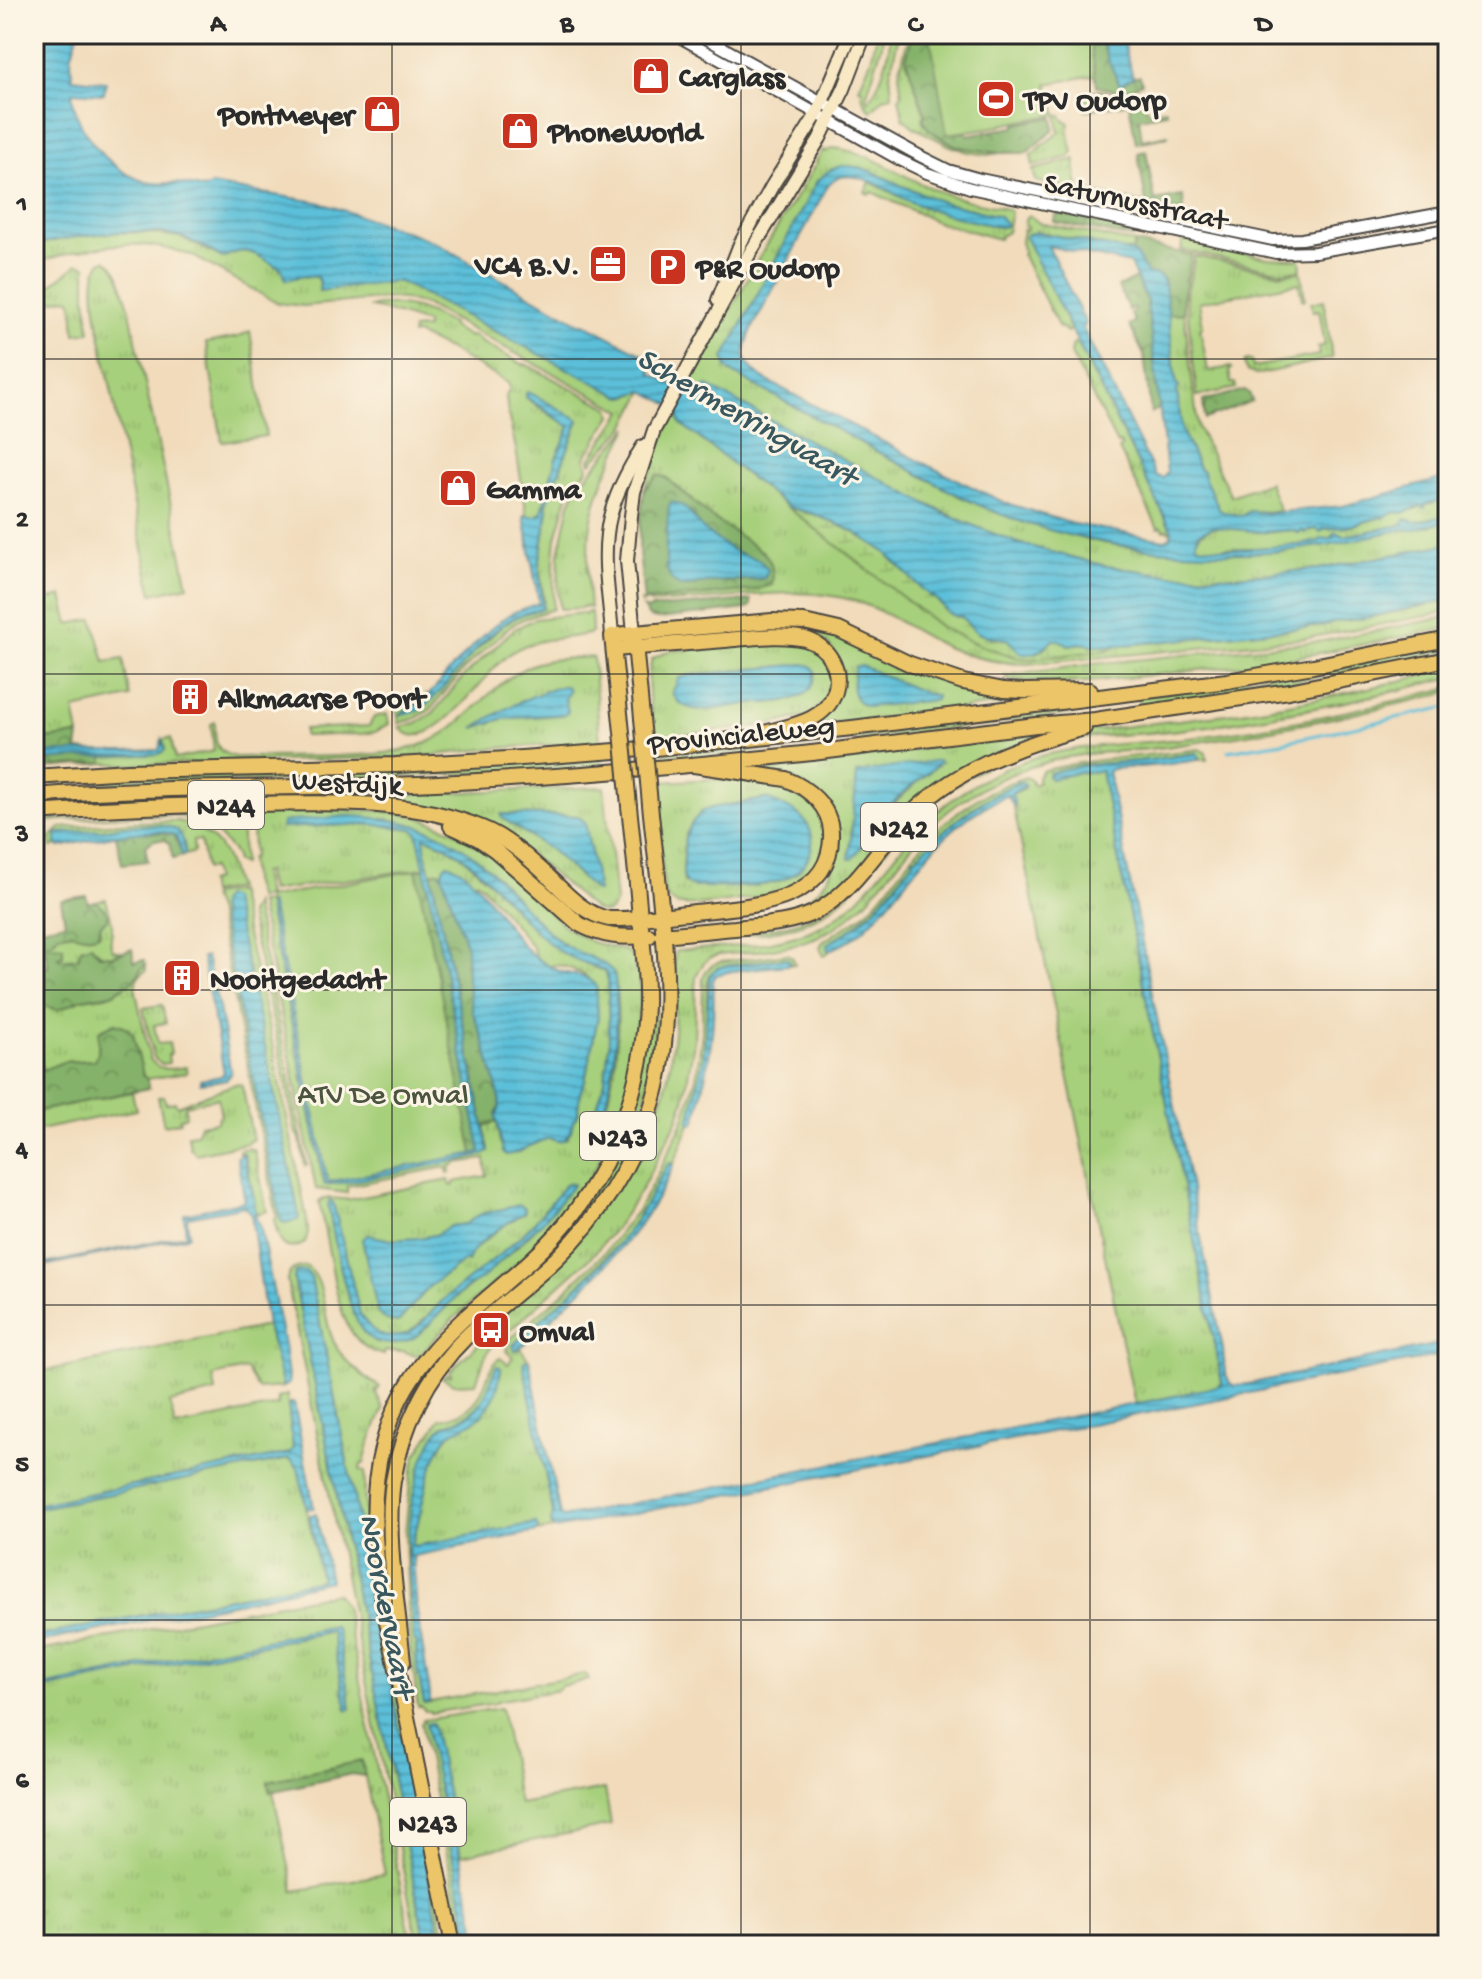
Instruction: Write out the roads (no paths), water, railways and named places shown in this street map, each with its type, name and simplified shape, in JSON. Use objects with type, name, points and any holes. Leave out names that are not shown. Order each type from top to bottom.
[{"type":"main road","points":[[704,336],[740,244],[761,205],[826,111],[851,34]]},
{"type":"main road","points":[[865,34],[721,308],[628,471],[607,532],[613,642],[792,621],[839,630],[928,671],[985,687],[1025,691],[1150,691]]},
{"type":"main road","points":[[634,640],[627,561],[631,516],[634,492],[656,426]]},
{"type":"main road","points":[[634,640],[777,637],[804,639],[822,648],[834,664],[837,676],[836,689],[826,708],[801,723],[731,741]]},
{"type":"main road","name":"Provincialeweg","points":[[34,777],[128,771],[396,765],[731,741],[1261,676],[1448,639]]},
{"type":"main road","name":"N243","points":[[403,1698],[404,1670],[391,1512],[394,1480],[406,1431],[425,1390],[452,1353],[573,1242],[599,1210],[630,1158],[650,1111],[662,1063],[666,978],[634,640]]},
{"type":"main road","name":"N243","points":[[453,1945],[379,1577],[374,1535],[377,1470],[390,1418],[402,1392],[442,1339],[548,1244],[578,1207],[602,1170],[622,1129],[637,1077],[646,1004],[613,642]]},
{"type":"main road","name":"Provincialeweg","points":[[34,796],[129,790],[478,781],[694,765],[1095,720],[1289,691],[1448,659]]},
{"type":"main road","name":"N242","points":[[662,935],[785,922],[812,913],[850,886],[903,822],[950,782],[980,764],[1033,743],[1143,713]]},
{"type":"main road","name":"N242","points":[[661,915],[759,905],[776,900],[797,892],[812,880],[829,855],[831,835],[828,816],[806,789],[776,776],[694,765]]},
{"type":"main road","name":"Westdijk","points":[[34,813],[133,806],[354,803],[444,815],[497,835],[526,856],[582,908],[601,918],[661,915]]},
{"type":"main road","name":"Westdijk","points":[[417,811],[488,845],[579,924],[602,935],[620,938],[662,935]]},
{"type":"street","points":[[674,34],[826,111]]},
{"type":"street","points":[[698,34],[826,111]]},
{"type":"street","name":"Saturnusstraat","points":[[826,111],[959,174],[1273,240],[1299,240],[1448,212]]},
{"type":"street","name":"Saturnusstraat","points":[[826,111],[917,169],[949,182],[1276,253],[1335,249],[1448,229]]},
{"type":"street","points":[[1332,234],[1335,249]]},
{"type":"water","name":"Schermerringvaart","points":[[34,34],[78,34],[71,57],[72,78],[106,82],[104,94],[72,92],[79,120],[95,146],[130,175],[151,183],[174,183],[204,189],[211,185],[318,202],[432,241],[583,325],[646,356],[652,374],[690,393],[708,386],[947,515],[1017,543],[1106,566],[1169,575],[1236,576],[1319,569],[1448,544],[1448,600],[1321,626],[1113,646],[1069,645],[1053,640],[1036,653],[1022,654],[1007,639],[981,634],[962,617],[948,613],[885,552],[853,531],[814,514],[788,507],[680,423],[677,408],[644,391],[622,397],[398,281],[319,291],[317,277],[302,276],[286,280],[282,269],[254,253],[240,251],[223,258],[184,238],[149,232],[89,235],[34,245]]},
{"type":"water","points":[[1100,34],[1122,37],[1133,77],[1120,85],[1108,60]]},
{"type":"water","points":[[851,166],[871,171],[942,202],[999,216],[1006,224],[999,227],[930,209],[852,176],[834,180],[828,185],[749,337],[745,356],[750,367],[762,378],[1003,502],[1073,524],[1167,539],[1172,531],[1025,237],[1038,232],[1132,252],[1148,275],[1155,274],[1162,278],[1179,386],[1182,431],[1220,511],[1242,516],[1249,511],[1269,513],[1343,506],[1448,477],[1448,498],[1426,504],[1424,508],[1421,506],[1347,527],[1323,529],[1321,532],[1317,529],[1298,533],[1293,530],[1263,532],[1213,527],[1199,533],[1198,546],[1231,549],[1298,545],[1334,537],[1335,532],[1344,536],[1401,525],[1406,519],[1416,522],[1448,516],[1448,521],[1320,546],[1268,552],[1172,551],[1078,537],[1016,520],[968,500],[736,375],[727,369],[724,358],[817,181],[830,170]],"holes":[[[1048,246],[1130,264],[1147,301],[1167,472],[1163,478],[1156,476],[1082,327],[1086,324]]]},
{"type":"water","points":[[529,392],[579,420],[546,506],[539,566],[543,608],[503,625],[424,707],[401,715],[430,693],[497,623],[512,613],[539,603],[524,516],[537,516],[542,512],[556,458],[570,427],[526,397]]},
{"type":"water","points":[[672,502],[684,507],[704,530],[722,543],[760,561],[768,570],[765,578],[681,587],[674,582],[666,564],[669,506]]},
{"type":"water","points":[[804,664],[815,670],[814,682],[801,696],[790,700],[705,710],[686,707],[672,693],[679,678],[691,675]]},
{"type":"water","points":[[855,666],[862,666],[936,696],[935,700],[868,707],[854,695]]},
{"type":"water","points":[[562,686],[569,690],[565,699],[568,712],[565,714],[502,719],[474,728],[516,703]]},
{"type":"water","points":[[162,739],[165,750],[159,754],[34,760],[34,754],[159,750]]},
{"type":"water","points":[[1197,753],[1200,757],[1197,760],[1112,769],[1108,772],[1227,1378],[1233,1386],[1243,1385],[1448,1342],[1448,1354],[554,1529],[523,1363],[526,1360],[529,1360],[560,1515],[563,1517],[1221,1385],[1101,771],[1051,779],[1048,776],[1083,766]]},
{"type":"water","points":[[939,760],[940,763],[889,808],[853,859],[849,859],[857,773]]},
{"type":"water","points":[[1019,782],[1025,786],[1012,793],[1015,807],[1008,795],[960,824],[930,853],[867,926],[842,945],[828,950],[827,944],[865,918],[913,859],[939,835],[977,806]]},
{"type":"water","points":[[766,799],[786,807],[804,820],[812,838],[812,847],[805,863],[791,876],[762,885],[694,887],[687,883],[683,876],[685,837],[702,811]]},
{"type":"water","points":[[501,814],[578,816],[585,822],[598,891],[552,851],[501,817]]},
{"type":"water","points":[[347,816],[412,824],[448,839],[482,863],[554,937],[614,974],[614,1059],[608,1094],[591,1146],[586,1143],[605,1081],[609,1045],[608,980],[605,971],[555,948],[462,856],[424,837],[489,1151],[465,1159],[325,1185],[270,904],[328,1182],[481,1152],[417,832],[368,824],[281,828],[283,822]]},
{"type":"water","points":[[123,826],[159,826],[177,830],[183,838],[185,855],[182,855],[175,836],[167,833],[120,835],[59,847],[56,843],[56,834],[59,833]]},
{"type":"water","points":[[447,864],[469,876],[533,955],[553,968],[588,979],[596,985],[598,1017],[580,1093],[578,1115],[564,1140],[550,1138],[512,1154],[503,1152],[496,1117],[500,1107],[499,1095],[473,1013],[467,980],[466,945],[442,874]]},
{"type":"water","points":[[224,897],[232,900],[299,1216],[298,1220],[285,1223],[281,1221],[219,906]]},
{"type":"water","points":[[206,957],[231,1073],[226,1080],[200,1083],[200,1080],[221,1076],[224,1072],[202,958]]},
{"type":"water","points":[[787,958],[790,963],[787,965],[716,975],[713,981],[712,1033],[707,1067],[696,1118],[693,1124],[689,1123],[703,1060],[710,974],[725,966]]},
{"type":"water","points":[[243,1153],[284,1345],[289,1384],[283,1387],[267,1326],[251,1214],[245,1206],[188,1217],[189,1235],[186,1237],[34,1268],[186,1235],[184,1214],[245,1201],[237,1157]]},
{"type":"water","points":[[669,1163],[673,1166],[660,1193],[626,1242],[585,1287],[516,1351],[513,1345],[583,1282],[617,1246],[639,1216]]},
{"type":"water","points":[[567,1183],[573,1184],[545,1219],[415,1337],[387,1344],[373,1340],[364,1333],[346,1290],[333,1233],[330,1201],[333,1202],[360,1314],[379,1334],[391,1337],[410,1332],[442,1301],[506,1249],[527,1230]]},
{"type":"water","points":[[520,1205],[525,1208],[524,1213],[483,1241],[468,1262],[465,1260],[430,1286],[399,1321],[393,1322],[378,1314],[362,1239],[368,1235],[391,1240],[435,1235],[451,1226],[465,1224],[481,1214]]},
{"type":"water","points":[[306,1271],[311,1278],[442,1945],[426,1945],[294,1279],[295,1272]]},
{"type":"water","points":[[498,1366],[501,1368],[498,1385],[488,1408],[476,1420],[448,1436],[437,1454],[412,1544],[415,1546],[536,1523],[538,1529],[536,1532],[413,1556],[417,1612],[430,1694],[430,1702],[424,1703],[414,1640],[408,1548],[416,1481],[436,1434],[442,1427],[474,1411],[484,1398]]},
{"type":"water","points":[[288,1403],[294,1403],[314,1508],[307,1509],[298,1468],[289,1459],[34,1509],[34,1505],[290,1453],[293,1447]]},
{"type":"water","points":[[316,1514],[330,1581],[34,1643],[34,1637],[321,1580],[309,1515]]},
{"type":"water","points":[[334,1626],[351,1708],[347,1710],[331,1631],[34,1691],[34,1688]]},
{"type":"water","points":[[432,1723],[479,1945],[471,1945],[429,1742],[426,1724]]},
{"type":"waterway","points":[[1228,751],[1448,707]]},
{"type":"place","name":"Carglass","points":[[651,76]]},
{"type":"place","name":"TPV Oudorp","points":[[996,99]]},
{"type":"place","name":"PontMeyer","points":[[382,114]]},
{"type":"place","name":"PhoneWorld","points":[[520,131]]},
{"type":"place","name":"VC4 B.V.","points":[[608,264]]},
{"type":"place","name":"P&R Oudorp","points":[[668,267]]},
{"type":"place","name":"Gamma","points":[[458,488]]},
{"type":"place","name":"Alkmaarse Poort","points":[[190,697]]},
{"type":"place","name":"Nooitgedacht","points":[[182,978]]},
{"type":"place","name":"Omval","points":[[491,1330]]},
{"type":"park label","name":"ATV De Omval","points":[[383,1093]]},
{"type":"water label","name":"Noordervaart","points":[[389,1605]]}]
